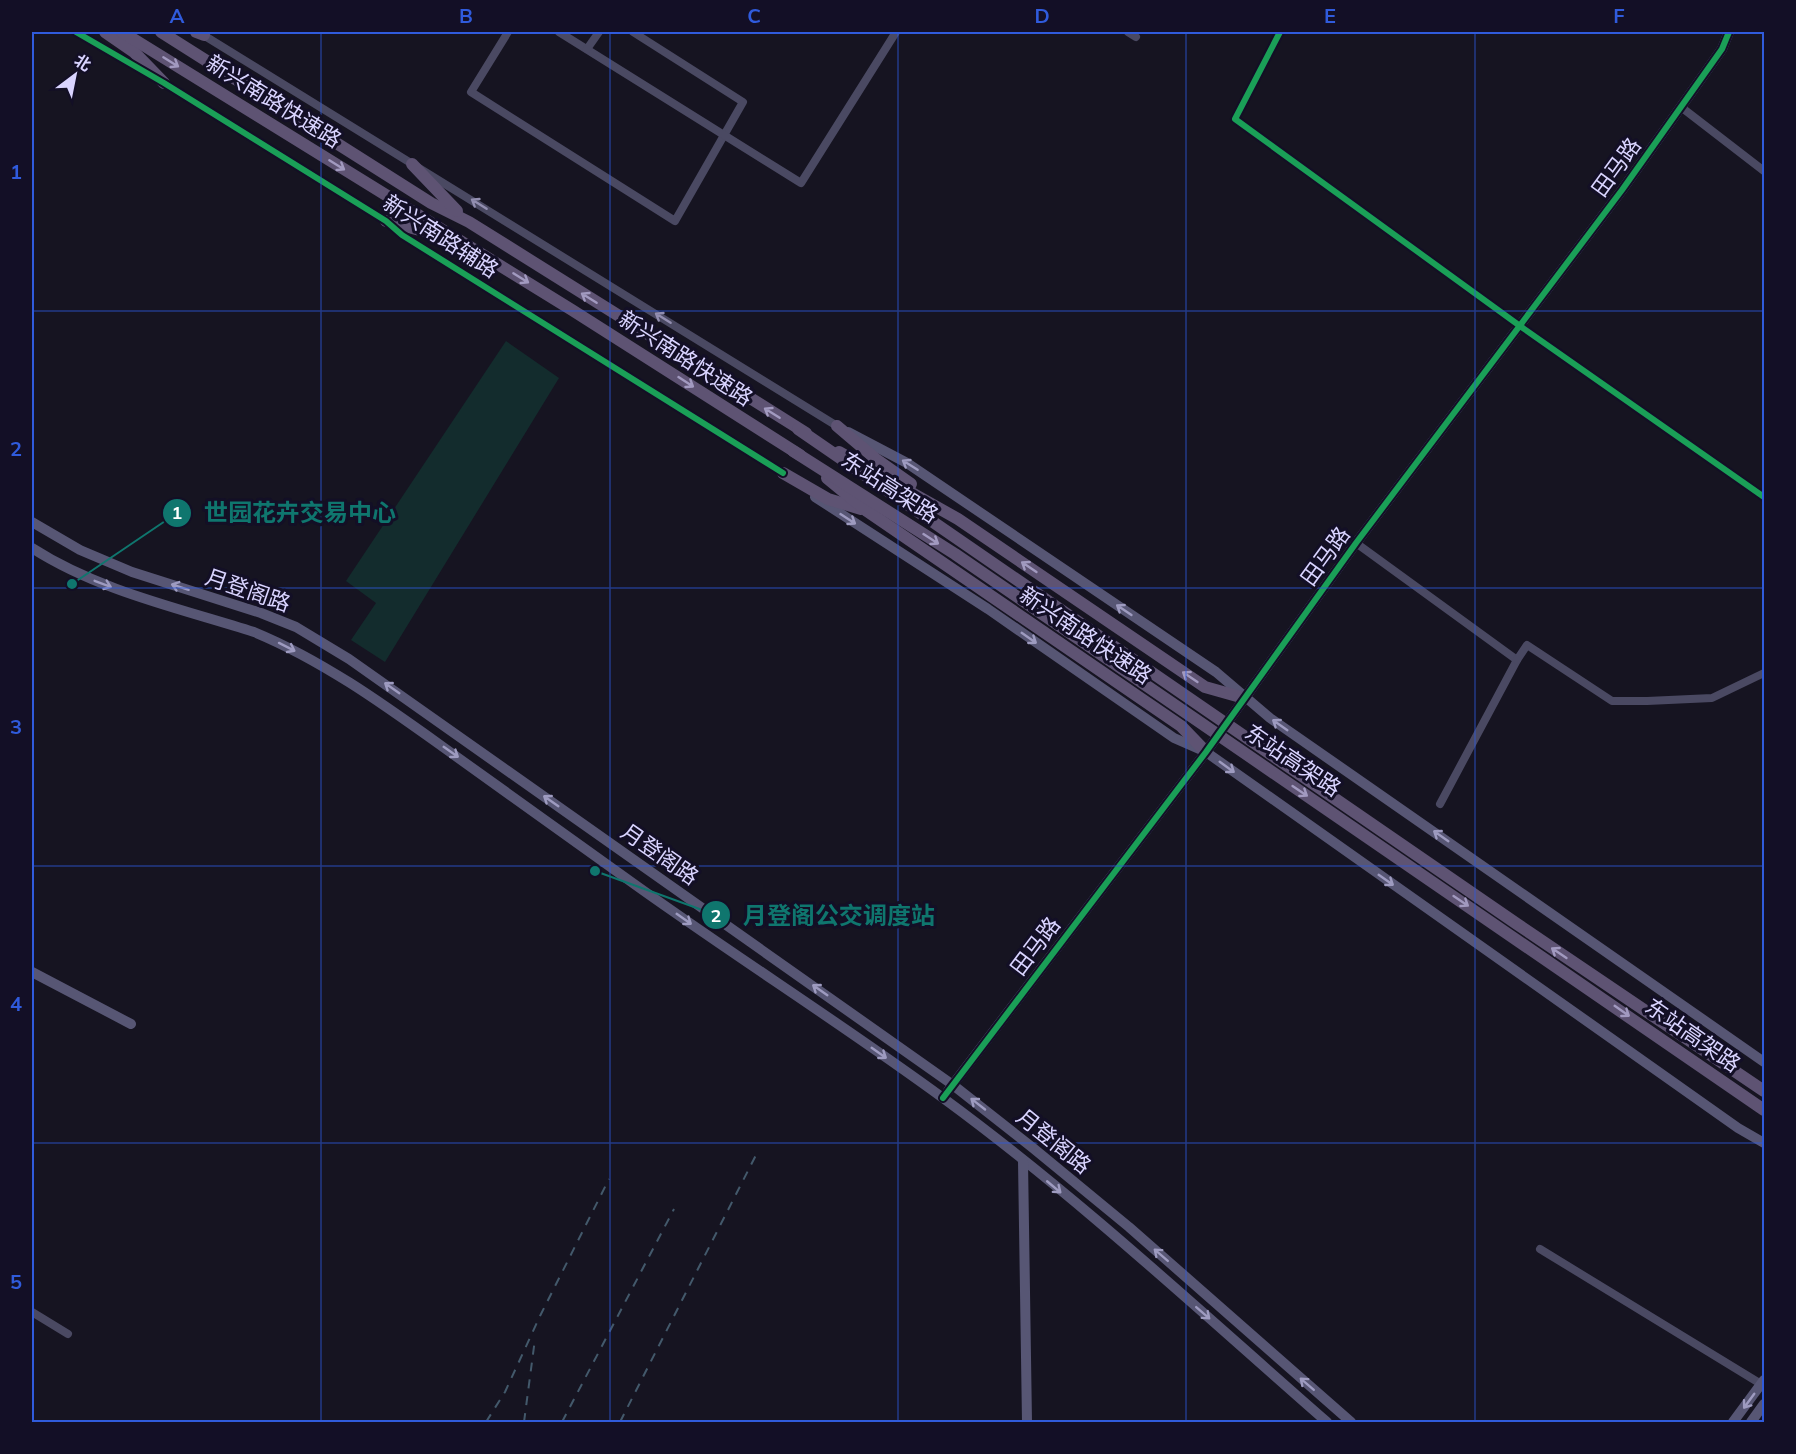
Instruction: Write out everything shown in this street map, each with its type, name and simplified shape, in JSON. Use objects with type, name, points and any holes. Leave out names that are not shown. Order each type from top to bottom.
[{"type":"main road","name":"新兴南路快速路","points":[[160,32],[431,203],[469,222],[798,429],[958,519],[1205,687],[1244,698]]},
{"type":"main road","name":"田马路","points":[[943,1098],[1206,752],[1356,543],[1622,190],[1722,49],[1729,32]]},
{"type":"main road","points":[[113,33],[164,83]]},
{"type":"main road","name":"新兴南路快速路","points":[[113,33],[461,241],[793,451],[867,511],[1181,726],[1206,752]]},
{"type":"main road","points":[[412,164],[444,200],[469,222]]},
{"type":"main road","points":[[386,221],[461,241]]},
{"type":"main road","points":[[837,426],[877,460],[958,519]]},
{"type":"main road","points":[[837,426],[908,463],[1216,672],[1244,698],[1280,724],[1764,1062]]},
{"type":"main road","name":"东站高架路","points":[[798,429],[1507,918],[1764,1091]]},
{"type":"main road","name":"东站高架路","points":[[793,451],[955,554],[1764,1110]]},
{"type":"main road","points":[[783,473],[828,499],[867,511]]},
{"type":"main road","points":[[783,473],[831,508],[988,609],[1174,738],[1206,752],[1569,1010],[1738,1128],[1764,1143]]},
{"type":"main road","name":"月登阁路","points":[[32,522],[80,550],[132,572],[271,617],[324,642],[953,1085],[1129,1227],[1351,1422]]},
{"type":"main road","name":"月登阁路","points":[[32,548],[71,570],[107,585],[264,636],[297,652],[386,706],[729,951],[943,1098],[1122,1242],[1327,1422]]},
{"type":"main road","points":[[32,972],[131,1024]]},
{"type":"main road","points":[[1023,1161],[1027,1422]]},
{"type":"main road","points":[[1733,1422],[1763,1382]]},
{"type":"main road","points":[[1751,1422],[1764,1404]]},
{"type":"street","name":"新兴南路辅路","points":[[76,32],[164,83],[386,221],[402,235],[783,473]]},
{"type":"street","points":[[508,32],[471,92],[675,221],[743,102],[633,32]]},
{"type":"street","points":[[559,32],[801,183],[896,32]]},
{"type":"street","points":[[587,49],[598,32]]},
{"type":"street","points":[[1128,32],[1136,37]]},
{"type":"street","points":[[1280,32],[1235,119],[1520,326],[1764,497]]},
{"type":"street","name":"新兴南路辅路","points":[[199,33],[837,426]]},
{"type":"street","points":[[1681,107],[1764,171]]},
{"type":"street","points":[[1356,543],[1517,660]]},
{"type":"street","points":[[1440,804],[1527,645],[1612,701],[1712,698],[1764,673]]},
{"type":"street","points":[[1540,1249],[1763,1382]]},
{"type":"street","points":[[32,1312],[68,1334]]},
{"type":"green space","points":[[506,341],[559,378],[385,662],[351,640],[376,603],[346,581]]},
{"type":"railway","points":[[620,1422],[756,1155]]},
{"type":"railway","points":[[486,1422],[505,1392],[540,1316],[609,1179]]},
{"type":"railway","points":[[562,1422],[674,1209]]},
{"type":"railway","points":[[524,1422],[535,1339]]},
{"type":"cycle path","points":[[76,32],[164,83],[386,221],[402,235],[783,473]]},
{"type":"cycle path","points":[[1280,32],[1235,119],[1520,326],[1764,497]]},
{"type":"cycle path","points":[[943,1098],[1206,752],[1356,543],[1622,190],[1722,49],[1729,32]]},
{"type":"place","name":"世园花卉交易中心","points":[[72,584]]},
{"type":"place","name":"月登阁公交调度站","points":[[595,871]]}]
